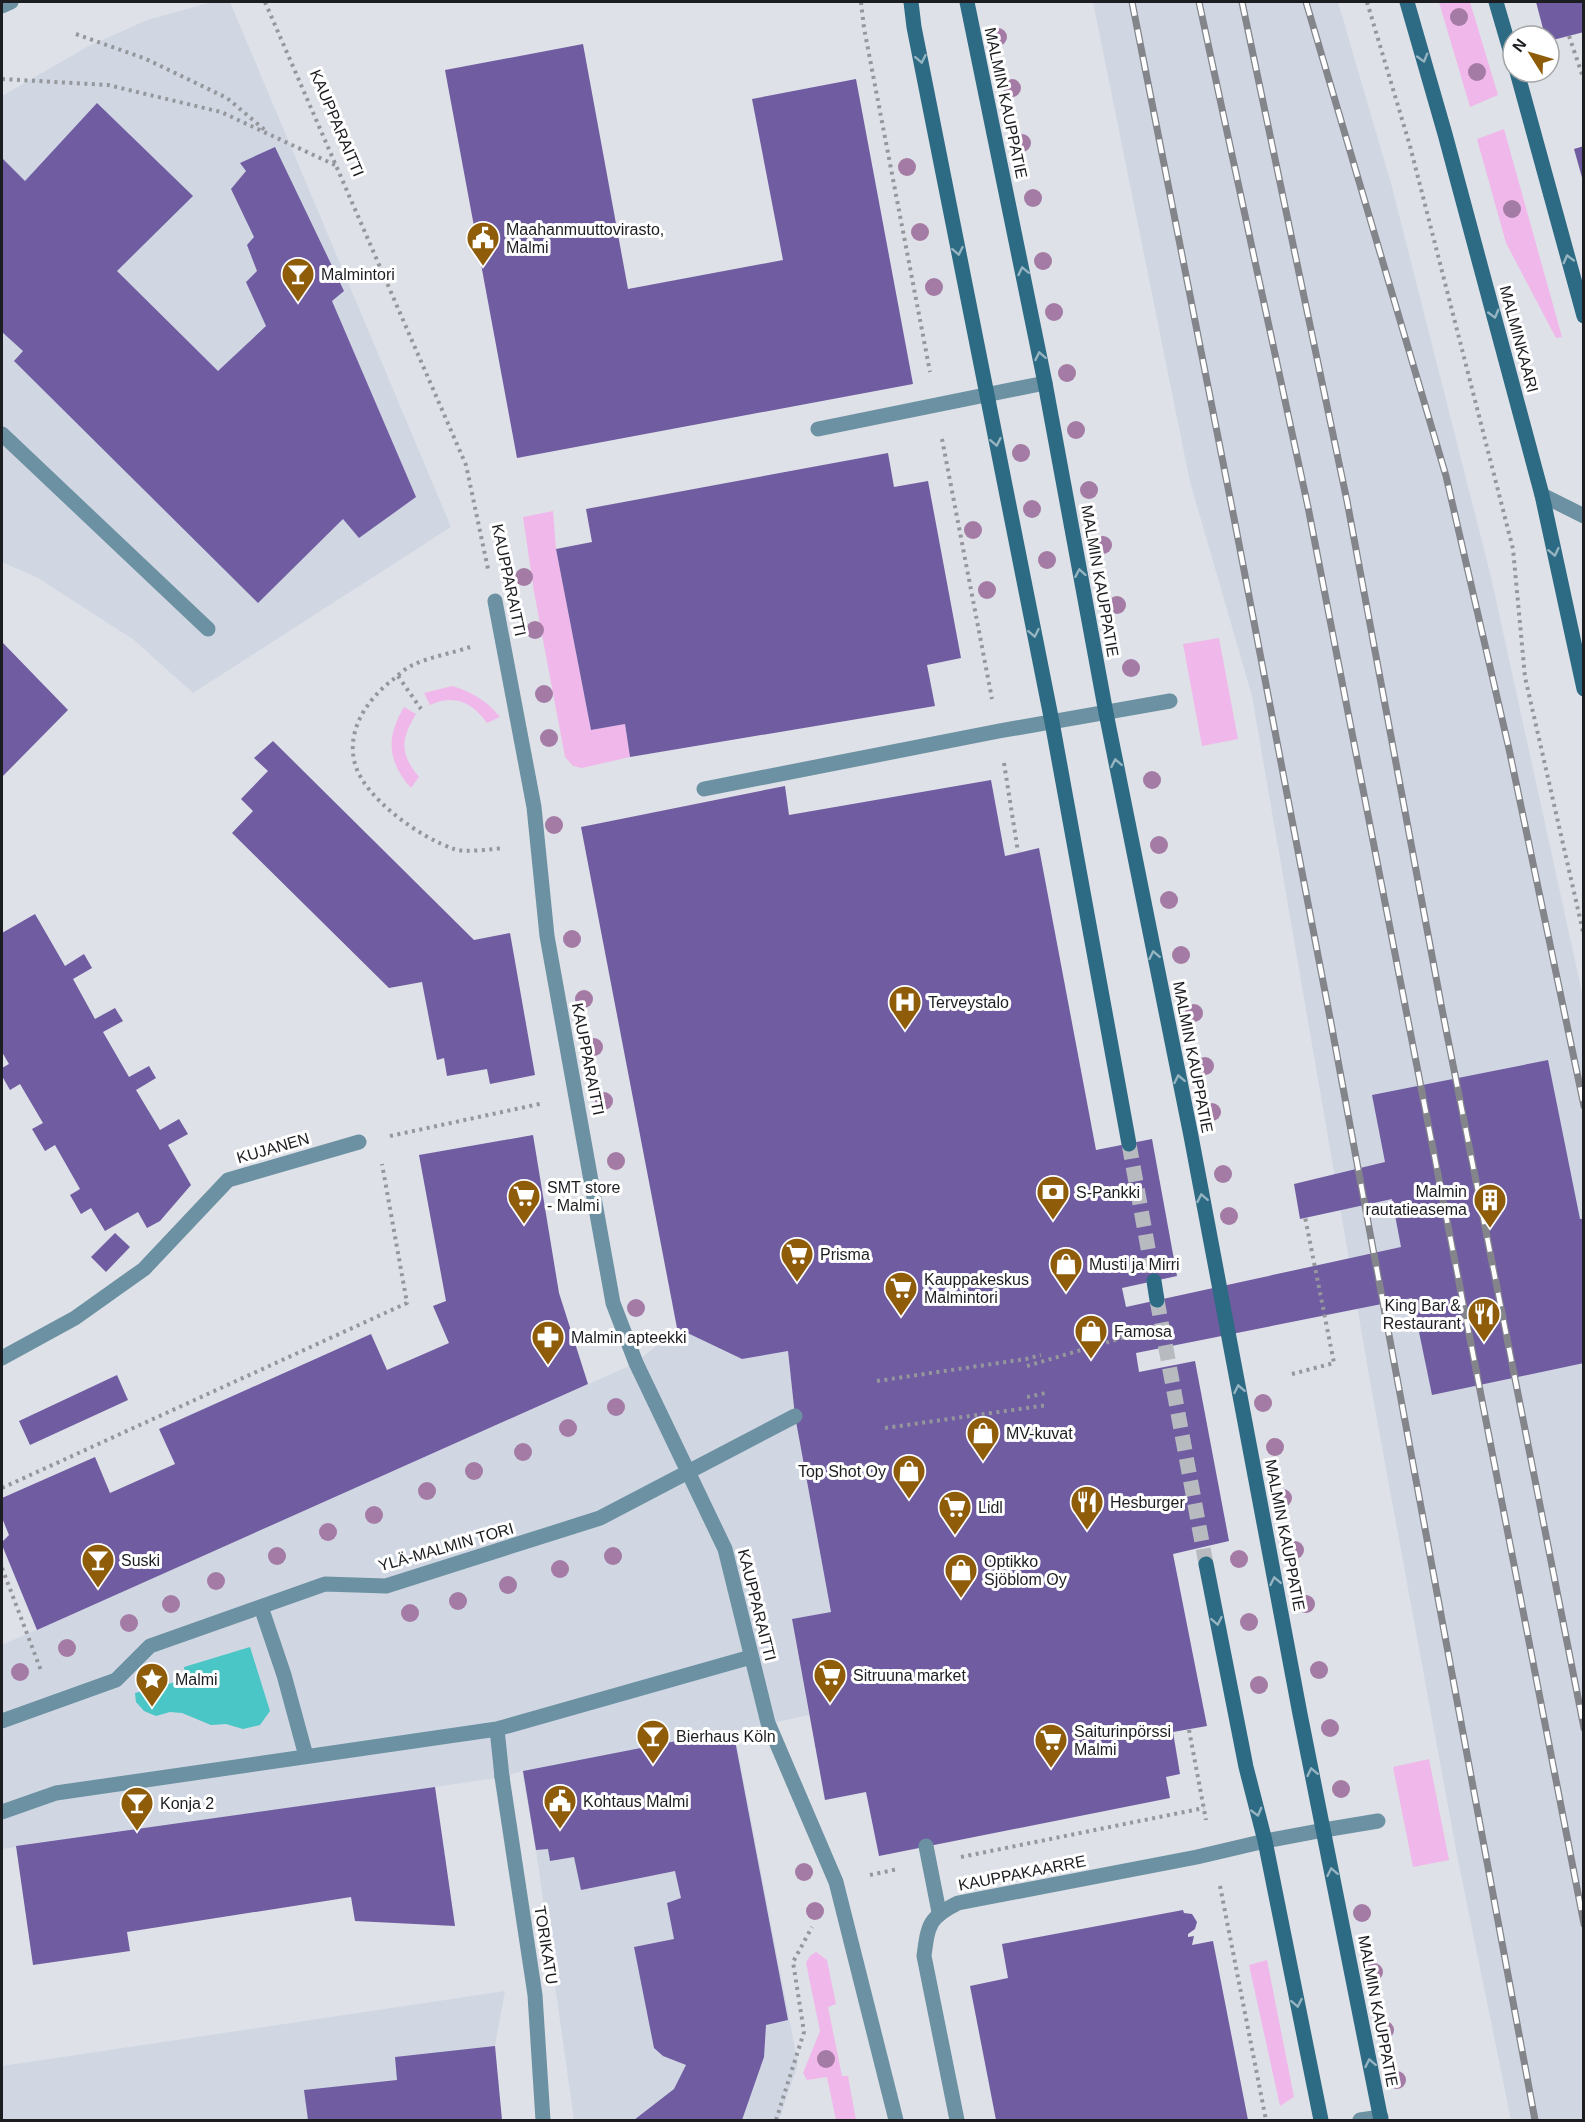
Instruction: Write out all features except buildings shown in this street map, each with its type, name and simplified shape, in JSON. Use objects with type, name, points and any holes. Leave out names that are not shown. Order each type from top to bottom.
[{"type":"main road","points":[[911,2],[914,27],[1052,722],[1129,1144]]},
{"type":"main road","name":"MALMIN KAUPPATIE","points":[[967,2],[1045,383],[1106,713],[1191,1136],[1381,2119]]},
{"type":"main road","name":"MALMINKAARI","points":[[1407,2],[1542,495],[1584,689]]},
{"type":"main road","points":[[1496,2],[1502,24]]},
{"type":"main road","points":[[1520,84],[1584,316]]},
{"type":"main road","points":[[1154,1281],[1157,1300]]},
{"type":"main road","points":[[1206,1564],[1246,1767],[1265,1841],[1321,2121]]},
{"type":"street","points":[[2,6],[10,2]]},
{"type":"street","points":[[818,429],[1045,383]]},
{"type":"street","points":[[2,434],[208,629]]},
{"type":"street","points":[[1542,495],[1584,516]]},
{"type":"street","name":"KAUPPARAITTI","points":[[495,601],[534,807],[547,936],[613,1303],[636,1363],[725,1549],[768,1723],[836,1882],[896,2121]]},
{"type":"street","points":[[704,789],[999,731],[1170,702]]},
{"type":"street","name":"KUJANEN","points":[[2,1358],[75,1318],[144,1269],[228,1180],[359,1142]]},
{"type":"street","name":"YLÄ-MALMIN TORI","points":[[2,1720],[116,1680],[150,1646],[325,1584],[386,1586],[600,1518],[795,1416]]},
{"type":"street","points":[[261,1607],[284,1675],[306,1756]]},
{"type":"street","points":[[2,1812],[57,1793],[497,1729],[751,1657]]},
{"type":"street","name":"TORIKATU","points":[[497,1729],[502,1777],[535,1995],[543,2121]]},
{"type":"street","name":"KAUPPAKAARRE","points":[[939,1912],[958,1903],[1197,1857],[1265,1841],[1378,1821]]},
{"type":"street","points":[[926,1846],[939,1912],[927,1930],[924,1956],[957,2121]]},
{"type":"street","points":[[1360,2121],[1381,2119]]},
{"type":"path","name":"KAUPPARAITTI","points":[[265,2],[466,465],[495,601]]},
{"type":"path","points":[[861,2],[864,28]]},
{"type":"path","points":[[1367,2],[1410,146],[1513,549],[1525,677],[1584,936]]},
{"type":"path","points":[[76,34],[146,59],[227,98],[270,135]]},
{"type":"path","points":[[1569,36],[1584,80]]},
{"type":"path","points":[[2,79],[108,86],[221,112],[335,165]]},
{"type":"path","points":[[502,638],[413,665],[376,693],[358,720],[353,744],[355,765],[381,802],[405,824],[435,841],[456,850],[538,847]]},
{"type":"path","points":[[398,676],[421,709]]},
{"type":"path","points":[[999,731],[1018,852]]},
{"type":"path","points":[[359,1142],[577,1097]]},
{"type":"path","points":[[2,1488],[407,1303],[378,1138]]},
{"type":"path","points":[[1292,1374],[1334,1363],[1305,1217]]},
{"type":"path","points":[[1027,1366],[1132,1335]]},
{"type":"path","points":[[877,1381],[1026,1359],[1041,1354]]},
{"type":"path","points":[[1027,1397],[1046,1394]]},
{"type":"path","points":[[885,1428],[1048,1404]]},
{"type":"path","points":[[2,1568],[53,1702]]},
{"type":"path","points":[[1189,1730],[1208,1825]]},
{"type":"path","points":[[776,2121],[804,2032],[793,1962],[836,1882],[1204,1808]]},
{"type":"path","points":[[1219,1879],[1266,2121]]},
{"type":"shaded area","points":[[212,2],[230,2],[451,527],[193,693],[134,640],[38,578],[2,562],[2,96],[87,47],[147,20]]},
{"type":"shaded area","points":[[1093,2],[1338,2],[1392,187],[1491,577],[1583,997],[1583,2120],[1511,2120],[1457,1855],[1371,1387],[1252,696],[1190,482]]},
{"type":"shaded area","points":[[1439,2],[1470,2],[1498,95],[1470,107]]},
{"type":"shaded area","points":[[1504,129],[1562,337],[1556,338],[1506,243],[1477,139]]},
{"type":"shaded area","points":[[553,511],[556,549],[591,730],[625,724],[630,757],[582,768],[573,766],[565,757],[534,592],[523,517]]},
{"type":"shaded area","points":[[1219,638],[1238,739],[1202,746],[1183,644]]},
{"type":"shaded area","points":[[452,686],[478,697],[500,717],[487,723],[469,705],[455,700],[430,705],[424,693]]},
{"type":"shaded area","points":[[404,707],[416,714],[407,732],[404,747],[408,761],[419,777],[411,788],[397,768],[392,749],[394,729]]},
{"type":"shaded area","points":[[677,1328],[742,1359],[788,1351],[795,1416],[831,1612],[792,1620],[809,1715],[734,1731],[798,2064],[779,2120],[574,2120],[536,1850],[522,1771],[502,1777],[2,1849],[2,1645],[636,1363]]},
{"type":"shaded area","points":[[1429,1759],[1449,1860],[1413,1867],[1393,1767]]},
{"type":"shaded area","points":[[816,1952],[827,1960],[836,2004],[828,2007],[842,2076],[848,2076],[856,2120],[836,2120],[827,2077],[807,2080],[803,2073],[820,2031],[806,1963]]},
{"type":"shaded area","points":[[1267,1960],[1294,2097],[1280,2106],[1249,1965]]},
{"type":"shaded area","points":[[505,1991],[495,2046],[502,2120],[2,2120],[2,2066]]},
{"type":"water","points":[[250,1647],[270,1711],[260,1725],[243,1729],[226,1724],[211,1725],[182,1713],[170,1712],[156,1716],[144,1711],[136,1702],[135,1693],[186,1679],[184,1667]]},
{"type":"tunnel","points":[[1129,1144],[1154,1281]]},
{"type":"tunnel","points":[[1157,1300],[1206,1564]]},
{"type":"railway","points":[[1132,2],[1331,1023],[1535,2120]]},
{"type":"railway","points":[[1199,2],[1308,507],[1584,1924]]},
{"type":"railway","points":[[1242,2],[1347,501],[1441,1004],[1584,1728]]},
{"type":"railway","points":[[1306,2],[1446,476],[1509,749],[1584,1106]]},
{"type":"place","name":"Maahanmuuttovirasto, Malmi","points":[[483,267]]},
{"type":"place","name":"Malmintori","points":[[298,303]]},
{"type":"place","name":"Terveystalo","points":[[905,1031]]},
{"type":"place","name":"S-Pankki","points":[[1053,1221]]},
{"type":"place","name":"SMT store - Malmi","points":[[524,1225]]},
{"type":"place","name":"Malmin rautatieasema","points":[[1490,1229]]},
{"type":"place","name":"Prisma","points":[[797,1283]]},
{"type":"place","name":"Musti ja Mirri","points":[[1066,1293]]},
{"type":"place","name":"Kauppakeskus Malmintori","points":[[901,1317]]},
{"type":"place","name":"King Bar & Restaurant","points":[[1484,1343]]},
{"type":"place","name":"Famosa","points":[[1091,1360]]},
{"type":"place","name":"Malmin apteekki","points":[[548,1366]]},
{"type":"place","name":"MV-kuvat","points":[[983,1462]]},
{"type":"place","name":"Top Shot Oy","points":[[909,1500]]},
{"type":"place","name":"Hesburger","points":[[1087,1531]]},
{"type":"place","name":"Lidl","points":[[955,1536]]},
{"type":"place","name":"Suski","points":[[98,1589]]},
{"type":"place","name":"Optikko Sjöblom Oy","points":[[961,1599]]},
{"type":"place","name":"Sitruuna market","points":[[830,1704]]},
{"type":"place","name":"Malmi","points":[[152,1708]]},
{"type":"place","name":"Bierhaus Köln","points":[[653,1765]]},
{"type":"place","name":"Saiturinpörssi Malmi","points":[[1051,1769]]},
{"type":"place","name":"Kohtaus Malmi","points":[[560,1830]]},
{"type":"place","name":"Konja 2","points":[[137,1832]]}]
